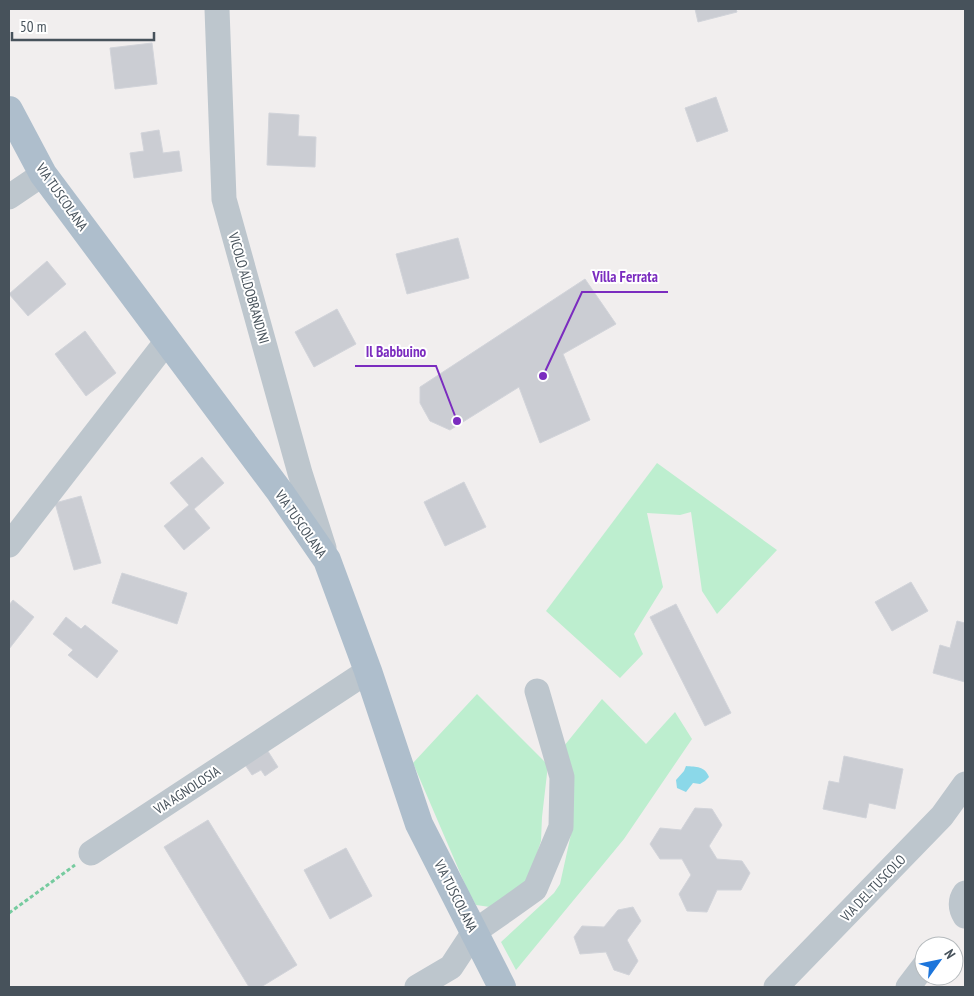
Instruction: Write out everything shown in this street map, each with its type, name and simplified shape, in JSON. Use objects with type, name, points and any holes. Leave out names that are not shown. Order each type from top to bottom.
[{"type":"main road","name":"VIA TUSCOLANA","points":[[9,110],[43,174],[280,492],[328,560],[368,670],[419,824],[502,987]]},
{"type":"street","name":"VICOLO ALDOBRANDINI","points":[[217,9],[224,200],[300,473],[328,560]]},
{"type":"street","points":[[9,197],[43,174]]},
{"type":"street","points":[[9,545],[167,340]]},
{"type":"street","points":[[280,492],[300,473]]},
{"type":"street","name":"VIA AGNOLOSIA","points":[[91,853],[368,670]]},
{"type":"street","points":[[417,987],[451,967],[474,932],[534,889],[561,827],[562,777],[537,691]]},
{"type":"street","name":"VIA DEL TUSCOLO","points":[[776,987],[942,816],[965,784]]},
{"type":"street","points":[[965,893],[961,902],[961,909],[965,916]]},
{"type":"path","points":[[9,913],[91,853]]},
{"type":"green space","points":[[657,463],[777,550],[717,614],[702,591],[691,512],[680,515],[647,513],[663,587],[634,634],[643,654],[620,678],[546,611]]},
{"type":"green space","points":[[477,694],[548,765],[541,841],[530,875],[524,884],[490,907],[476,905],[467,889],[413,763]]},
{"type":"green space","points":[[602,699],[646,744],[675,712],[692,739],[624,839],[516,970],[501,942],[554,893],[560,884],[573,825],[560,751]]},
{"type":"water","points":[[686,766],[703,769],[709,777],[700,784],[693,783],[686,792],[677,788],[676,780]]},
{"type":"building","points":[[695,9],[736,9],[737,12],[698,22]]},
{"type":"building","points":[[152,43],[157,84],[115,89],[110,48]]},
{"type":"building","points":[[716,97],[728,131],[697,142],[685,108]]},
{"type":"building","points":[[269,113],[299,115],[298,136],[316,137],[315,167],[267,165]]},
{"type":"building","points":[[159,130],[163,153],[179,151],[182,171],[134,178],[130,153],[144,151],[141,133]]},
{"type":"building","points":[[458,238],[469,278],[407,294],[396,254]]},
{"type":"building","points":[[47,261],[66,284],[28,316],[9,294]]},
{"type":"building","points":[[585,279],[616,324],[563,354],[590,420],[540,443],[519,387],[450,430],[430,421],[420,403],[420,387]]},
{"type":"building","points":[[337,309],[356,344],[314,367],[295,332]]},
{"type":"building","points":[[85,331],[116,373],[86,396],[55,354]]},
{"type":"building","points":[[202,457],[224,483],[194,509],[210,528],[184,550],[164,526],[189,505],[170,483]]},
{"type":"building","points":[[464,482],[486,527],[445,546],[424,502]]},
{"type":"building","points":[[81,496],[101,563],[74,570],[55,503]]},
{"type":"building","points":[[122,573],[187,593],[177,624],[112,603]]},
{"type":"building","points":[[911,582],[928,611],[892,631],[875,602]]},
{"type":"building","points":[[13,600],[34,617],[9,649],[9,605]]},
{"type":"building","points":[[676,604],[731,713],[705,726],[650,617]]},
{"type":"building","points":[[66,617],[81,629],[85,625],[118,651],[97,678],[68,655],[73,650],[53,634]]},
{"type":"building","points":[[957,621],[965,623],[965,682],[933,673],[940,645],[950,648]]},
{"type":"building","points":[[264,745],[278,767],[265,776],[261,770],[252,775],[241,759]]},
{"type":"building","points":[[844,756],[903,769],[895,809],[869,803],[866,818],[823,809],[829,781],[839,783]]},
{"type":"building","points":[[695,808],[712,809],[722,825],[709,846],[717,859],[742,861],[750,873],[741,890],[717,890],[707,912],[687,911],[679,894],[691,875],[682,859],[660,859],[650,844],[660,828],[681,830]]},
{"type":"building","points":[[208,820],[297,965],[261,987],[249,987],[164,847]]},
{"type":"building","points":[[346,848],[372,896],[330,919],[304,870]]},
{"type":"building","points":[[633,907],[641,921],[627,940],[638,961],[629,975],[614,970],[606,952],[580,954],[574,937],[582,926],[604,927],[618,910]]},
{"type":"place","name":"Villa Ferrata","points":[[543,376]]},
{"type":"place","name":"Il Babbuino","points":[[457,421]]}]
